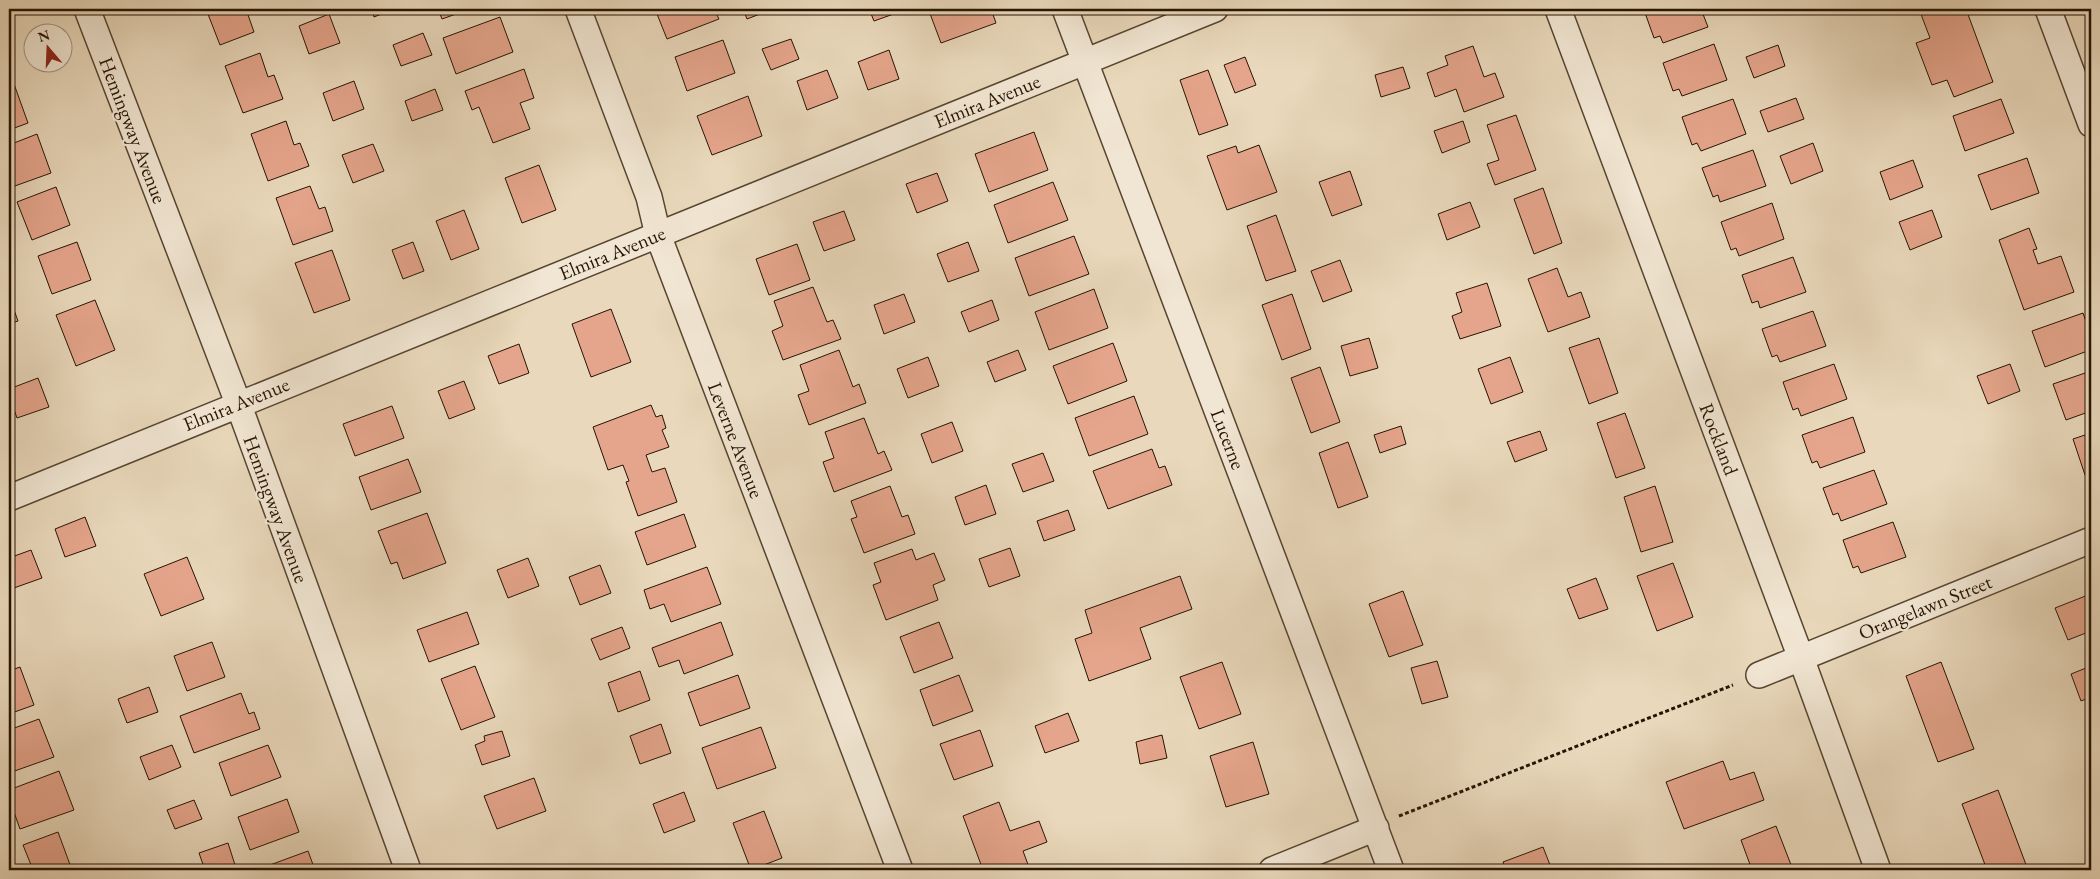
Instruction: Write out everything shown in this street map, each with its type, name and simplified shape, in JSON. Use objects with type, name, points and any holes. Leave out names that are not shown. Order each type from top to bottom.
[{"type":"street","name":"Hemingway Avenue","points":[[87,9],[238,403],[408,870]]},
{"type":"street","name":"Leverne Avenue","points":[[578,9],[649,197],[658,235],[900,870]]},
{"type":"street","name":"Lucerne","points":[[1065,9],[1391,870]]},
{"type":"street","name":"Elmira Avenue","points":[[9,498],[238,403],[1215,9]]},
{"type":"street","name":"Rockland","points":[[1558,9],[1802,658],[1878,870]]},
{"type":"street","points":[[2048,9],[2091,124]]},
{"type":"street","name":"Orangelawn Street","points":[[1760,675],[2091,540]]},
{"type":"street","points":[[1272,870],[1376,828]]},
{"type":"path","points":[[1376,828],[1409,810],[1760,675]]},
{"type":"building","points":[[206,9],[246,9],[254,32],[220,45]]},
{"type":"building","points":[[371,9],[394,9],[374,17]]},
{"type":"building","points":[[438,9],[470,9],[442,19]]},
{"type":"building","points":[[655,9],[714,9],[719,19],[667,39]]},
{"type":"building","points":[[743,9],[773,9],[747,19]]},
{"type":"building","points":[[869,9],[901,9],[902,11],[874,21]]},
{"type":"building","points":[[935,9],[991,9],[996,23],[941,43],[929,11]]},
{"type":"building","points":[[1701,9],[1708,27],[1663,43],[1660,36],[1654,38],[1644,10]]},
{"type":"building","points":[[1919,9],[1966,9],[1993,82],[1954,97],[1947,80],[1932,85],[1916,43],[1930,38]]},
{"type":"building","points":[[329,14],[340,43],[309,54],[299,26]]},
{"type":"building","points":[[500,17],[513,52],[456,74],[443,38]]},
{"type":"building","points":[[423,33],[432,55],[401,66],[393,45]]},
{"type":"building","points":[[791,39],[799,59],[771,70],[762,49]]},
{"type":"building","points":[[723,40],[735,73],[687,91],[675,57]]},
{"type":"building","points":[[1714,44],[1727,80],[1682,96],[1679,89],[1673,91],[1663,63]]},
{"type":"building","points":[[1778,45],[1785,66],[1754,78],[1746,57]]},
{"type":"building","points":[[1473,46],[1484,77],[1495,73],[1504,97],[1464,112],[1456,89],[1435,97],[1427,73],[1448,65],[1445,56]]},
{"type":"building","points":[[889,50],[899,79],[868,90],[858,62]]},
{"type":"building","points":[[260,53],[268,77],[274,75],[283,99],[243,113],[225,66]]},
{"type":"building","points":[[1245,57],[1256,85],[1235,93],[1224,65]]},
{"type":"building","points":[[1403,67],[1410,88],[1381,97],[1375,75]]},
{"type":"building","points":[[524,69],[534,98],[520,103],[530,129],[493,143],[479,107],[472,110],[465,91]]},
{"type":"building","points":[[827,70],[838,98],[807,110],[797,81]]},
{"type":"building","points":[[1208,70],[1228,125],[1199,135],[1180,80]]},
{"type":"building","points":[[354,81],[364,109],[333,121],[323,93]]},
{"type":"building","points":[[14,84],[28,123],[9,130],[9,86]]},
{"type":"building","points":[[435,89],[443,110],[412,121],[405,101]]},
{"type":"building","points":[[748,96],[762,136],[712,155],[697,116]]},
{"type":"building","points":[[1796,98],[1804,119],[1768,132],[1760,111]]},
{"type":"building","points":[[1733,99],[1746,134],[1701,151],[1697,143],[1692,145],[1682,117]]},
{"type":"building","points":[[2001,99],[2014,133],[1965,151],[1953,116]]},
{"type":"building","points":[[1516,115],[1536,170],[1495,185],[1487,164],[1499,160],[1487,125]]},
{"type":"building","points":[[286,121],[294,145],[300,143],[309,166],[268,181],[251,134]]},
{"type":"building","points":[[1463,121],[1470,142],[1442,153],[1434,131]]},
{"type":"building","points":[[1034,132],[1048,170],[989,192],[975,154]]},
{"type":"building","points":[[37,134],[51,173],[12,187],[9,178],[9,145]]},
{"type":"building","points":[[1813,143],[1823,171],[1791,184],[1780,156]]},
{"type":"building","points":[[373,144],[384,171],[353,183],[342,155]]},
{"type":"building","points":[[1259,145],[1277,192],[1227,210],[1207,156],[1236,146],[1238,153]]},
{"type":"building","points":[[1753,150],[1766,186],[1720,202],[1718,195],[1713,197],[1702,168]]},
{"type":"building","points":[[2027,158],[2039,193],[1991,210],[1978,175]]},
{"type":"building","points":[[1913,160],[1923,187],[1890,200],[1880,172]]},
{"type":"building","points":[[539,165],[556,210],[522,223],[505,178]]},
{"type":"building","points":[[1350,171],[1362,205],[1332,216],[1319,182]]},
{"type":"building","points":[[937,173],[948,201],[917,213],[906,184]]},
{"type":"building","points":[[1053,182],[1068,220],[1008,243],[994,205]]},
{"type":"building","points":[[310,186],[319,209],[325,207],[333,231],[293,245],[276,198]]},
{"type":"building","points":[[56,187],[70,225],[32,240],[17,202]]},
{"type":"building","points":[[1543,188],[1562,243],[1534,254],[1514,199]]},
{"type":"building","points":[[1470,202],[1480,227],[1447,240],[1438,214]]},
{"type":"building","points":[[1772,203],[1784,239],[1739,256],[1736,248],[1731,250],[1721,222]]},
{"type":"building","points":[[464,210],[479,249],[451,260],[436,221]]},
{"type":"building","points":[[1932,210],[1942,237],[1910,250],[1899,222]]},
{"type":"building","points":[[844,211],[855,240],[824,251],[813,222]]},
{"type":"building","points":[[1276,215],[1296,271],[1266,281],[1247,226]]},
{"type":"building","points":[[2029,228],[2037,249],[2033,250],[2038,264],[2061,256],[2074,292],[2024,310],[1999,240]]},
{"type":"building","points":[[1074,236],[1089,274],[1029,296],[1015,258]]},
{"type":"building","points":[[77,242],[91,280],[52,294],[38,256]]},
{"type":"building","points":[[413,242],[424,271],[403,279],[392,250]]},
{"type":"building","points":[[968,242],[979,271],[948,282],[937,254]]},
{"type":"building","points":[[797,244],[810,280],[769,295],[756,259]]},
{"type":"building","points":[[332,250],[350,300],[314,313],[295,263]]},
{"type":"building","points":[[1793,257],[1806,292],[1760,308],[1758,301],[1752,303],[1742,275]]},
{"type":"building","points":[[1340,260],[1352,291],[1323,302],[1311,271]]},
{"type":"building","points":[[1557,268],[1568,297],[1581,292],[1590,317],[1548,332],[1528,279]]},
{"type":"building","points":[[1487,283],[1501,326],[1460,339],[1452,316],[1462,312],[1456,293]]},
{"type":"building","points":[[813,287],[827,322],[833,320],[841,339],[783,360],[772,331],[783,326],[774,301]]},
{"type":"building","points":[[1094,289],[1108,328],[1049,350],[1035,312]]},
{"type":"building","points":[[904,294],[915,322],[884,334],[874,305]]},
{"type":"building","points":[[1292,294],[1311,349],[1282,360],[1262,305]]},
{"type":"building","points":[[9,296],[18,321],[9,324]]},
{"type":"building","points":[[95,300],[115,350],[76,366],[56,315]]},
{"type":"building","points":[[992,300],[999,320],[969,332],[961,312]]},
{"type":"building","points":[[611,309],[631,362],[591,377],[572,324]]},
{"type":"building","points":[[1813,311],[1826,346],[1780,362],[1777,355],[1772,357],[1762,329]]},
{"type":"building","points":[[2083,313],[2091,336],[2091,341],[2087,343],[2090,350],[2045,367],[2032,331]]},
{"type":"building","points":[[1369,338],[1378,368],[1350,376],[1341,346]]},
{"type":"building","points":[[1599,338],[1618,393],[1589,404],[1569,348]]},
{"type":"building","points":[[1113,343],[1127,381],[1068,404],[1053,366]]},
{"type":"building","points":[[519,344],[529,373],[499,384],[488,356]]},
{"type":"building","points":[[839,350],[853,387],[859,384],[866,403],[809,425],[798,395],[809,391],[800,365]]},
{"type":"building","points":[[1018,350],[1026,370],[995,382],[987,362]]},
{"type":"building","points":[[928,357],[939,386],[908,398],[897,369]]},
{"type":"building","points":[[1510,357],[1523,392],[1491,404],[1478,369]]},
{"type":"building","points":[[1834,364],[1847,399],[1801,416],[1798,408],[1793,410],[1783,382]]},
{"type":"building","points":[[2010,364],[2020,391],[1988,404],[1977,376]]},
{"type":"building","points":[[1320,367],[1340,422],[1311,433],[1291,378]]},
{"type":"building","points":[[2091,371],[2091,411],[2066,420],[2053,384]]},
{"type":"building","points":[[38,378],[49,407],[17,418],[9,395],[9,389]]},
{"type":"building","points":[[464,381],[475,409],[449,419],[438,391]]},
{"type":"building","points":[[1134,396],[1148,434],[1089,456],[1075,418]]},
{"type":"building","points":[[651,405],[656,417],[662,415],[666,428],[662,430],[669,447],[646,455],[652,472],[665,468],[677,502],[638,516],[626,482],[629,481],[623,465],[608,470],[593,427]]},
{"type":"building","points":[[392,406],[404,438],[355,456],[343,424]]},
{"type":"building","points":[[1625,413],[1645,468],[1616,478],[1597,423]]},
{"type":"building","points":[[1853,417],[1865,452],[1820,468],[1817,461],[1812,463],[1802,435]]},
{"type":"building","points":[[864,418],[878,454],[884,451],[892,470],[834,492],[823,462],[834,458],[825,432]]},
{"type":"building","points":[[952,422],[963,451],[932,463],[921,434]]},
{"type":"building","points":[[1401,426],[1406,444],[1380,453],[1374,435]]},
{"type":"building","points":[[1540,431],[1547,450],[1515,462],[1507,442]]},
{"type":"building","points":[[2091,433],[2091,473],[2085,475],[2073,439]]},
{"type":"building","points":[[1348,442],[1368,497],[1338,508],[1319,453]]},
{"type":"building","points":[[1152,449],[1159,468],[1165,466],[1172,485],[1108,509],[1093,471]]},
{"type":"building","points":[[1043,453],[1054,481],[1023,492],[1012,464]]},
{"type":"building","points":[[408,459],[421,492],[371,510],[359,477]]},
{"type":"building","points":[[1874,470],[1887,504],[1841,521],[1838,513],[1833,515],[1823,488]]},
{"type":"building","points":[[986,485],[996,514],[965,525],[955,497]]},
{"type":"building","points":[[890,486],[902,517],[908,515],[915,534],[864,553],[851,519],[857,517],[851,501]]},
{"type":"building","points":[[1655,486],[1673,542],[1641,552],[1624,497]]},
{"type":"building","points":[[1068,510],[1075,530],[1044,541],[1037,521]]},
{"type":"building","points":[[427,513],[446,563],[403,579],[397,562],[391,564],[378,531]]},
{"type":"building","points":[[684,514],[696,547],[647,565],[635,532]]},
{"type":"building","points":[[85,517],[96,546],[65,557],[55,529]]},
{"type":"building","points":[[1893,522],[1906,557],[1861,573],[1858,566],[1853,568],[1843,540]]},
{"type":"building","points":[[1010,548],[1020,576],[989,587],[979,559]]},
{"type":"building","points":[[912,549],[916,560],[934,553],[945,580],[933,585],[938,600],[886,620],[873,585],[881,582],[874,563]]},
{"type":"building","points":[[31,550],[42,578],[11,589],[9,558]]},
{"type":"building","points":[[187,557],[204,599],[161,616],[144,574]]},
{"type":"building","points":[[528,558],[539,586],[508,598],[497,570]]},
{"type":"building","points":[[1673,563],[1693,617],[1657,631],[1637,576]]},
{"type":"building","points":[[600,565],[611,593],[580,605],[569,577]]},
{"type":"building","points":[[707,567],[721,604],[671,622],[664,604],[650,609],[644,590]]},
{"type":"building","points":[[1180,576],[1192,609],[1140,628],[1151,659],[1089,681],[1075,639],[1092,633],[1085,610]]},
{"type":"building","points":[[1596,578],[1608,609],[1579,619],[1567,589]]},
{"type":"building","points":[[1403,591],[1423,645],[1389,657],[1369,604]]},
{"type":"building","points":[[2088,595],[2091,604],[2091,631],[2068,640],[2055,608]]},
{"type":"building","points":[[467,612],[479,644],[429,662],[417,630]]},
{"type":"building","points":[[721,622],[733,655],[684,674],[679,660],[659,667],[652,648]]},
{"type":"building","points":[[939,622],[953,658],[914,673],[900,637]]},
{"type":"building","points":[[622,627],[630,648],[600,660],[591,639]]},
{"type":"building","points":[[9,638],[13,650],[9,652]]},
{"type":"building","points":[[212,642],[225,677],[187,691],[174,656]]},
{"type":"building","points":[[1437,661],[1448,697],[1422,704],[1411,668]]},
{"type":"building","points":[[1222,662],[1241,714],[1199,729],[1180,677]]},
{"type":"building","points":[[1941,662],[1974,749],[1938,762],[1906,676]]},
{"type":"building","points":[[475,666],[495,717],[461,730],[441,679]]},
{"type":"building","points":[[2091,666],[2091,697],[2081,701],[2071,674]]},
{"type":"building","points":[[20,667],[34,705],[9,714],[9,671]]},
{"type":"building","points":[[640,671],[650,700],[618,712],[608,683]]},
{"type":"building","points":[[738,675],[750,708],[700,726],[688,693]]},
{"type":"building","points":[[959,675],[973,711],[933,726],[920,690]]},
{"type":"building","points":[[149,687],[158,712],[127,723],[118,699]]},
{"type":"building","points":[[241,693],[249,714],[254,712],[260,729],[194,753],[180,716]]},
{"type":"building","points":[[1068,713],[1079,741],[1045,753],[1035,726]]},
{"type":"building","points":[[39,719],[54,757],[9,773],[9,730]]},
{"type":"building","points":[[661,724],[671,753],[640,764],[630,736]]},
{"type":"building","points":[[761,727],[776,768],[717,789],[702,748]]},
{"type":"building","points":[[980,730],[993,766],[954,780],[940,744]]},
{"type":"building","points":[[502,731],[510,756],[482,765],[475,745],[485,741],[484,736]]},
{"type":"building","points":[[1162,735],[1167,758],[1140,764],[1136,742]]},
{"type":"building","points":[[1253,742],[1269,794],[1226,807],[1210,756]]},
{"type":"building","points":[[172,745],[181,767],[149,780],[140,757]]},
{"type":"building","points":[[268,745],[281,777],[231,796],[219,763]]},
{"type":"building","points":[[1723,761],[1730,780],[1754,772],[1764,800],[1684,829],[1666,782]]},
{"type":"building","points":[[59,771],[74,810],[20,829],[9,798],[9,790]]},
{"type":"building","points":[[534,778],[546,811],[497,829],[484,796]]},
{"type":"building","points":[[1998,790],[2028,870],[1987,870],[1962,804]]},
{"type":"building","points":[[684,792],[695,821],[664,833],[653,804]]},
{"type":"building","points":[[287,799],[299,832],[250,850],[238,817]]},
{"type":"building","points":[[194,800],[202,819],[175,829],[167,810]]},
{"type":"building","points":[[999,802],[1010,831],[1039,821],[1047,842],[1023,851],[1030,870],[983,870],[963,816]]},
{"type":"building","points":[[764,811],[782,858],[751,870],[733,823]]},
{"type":"building","points":[[1776,826],[1793,870],[1752,870],[1741,840]]},
{"type":"building","points":[[58,832],[72,870],[33,870],[23,845]]},
{"type":"building","points":[[228,843],[236,868],[229,870],[205,870],[199,853]]},
{"type":"building","points":[[1543,847],[1552,870],[1506,870],[1503,862]]},
{"type":"building","points":[[308,851],[315,870],[259,869]]}]
